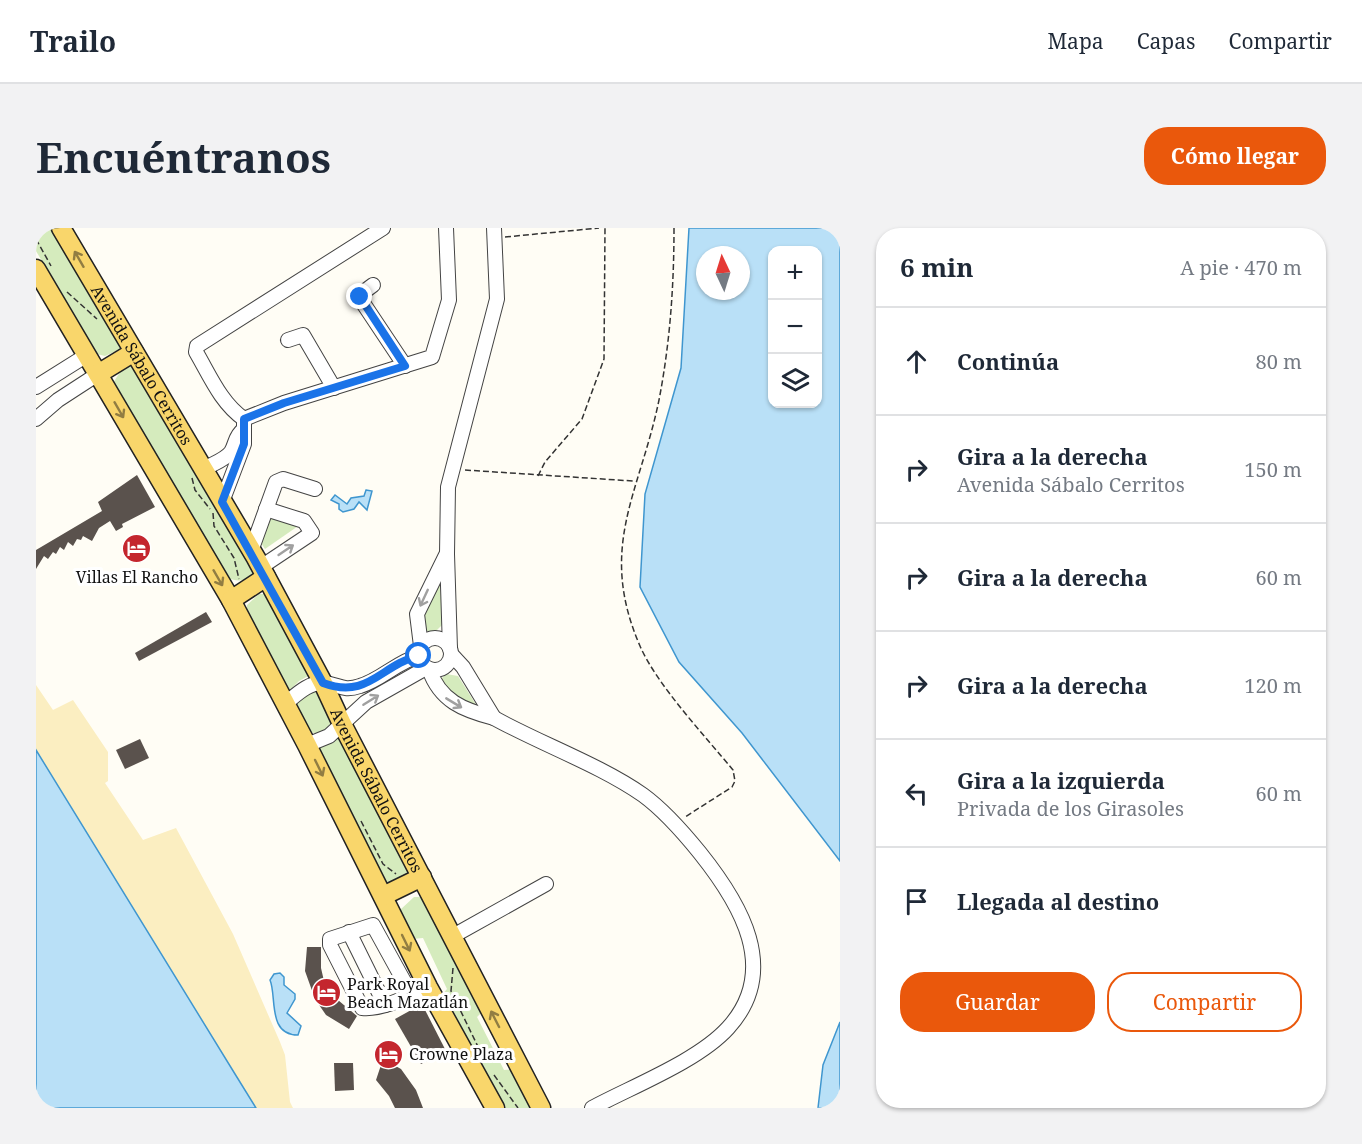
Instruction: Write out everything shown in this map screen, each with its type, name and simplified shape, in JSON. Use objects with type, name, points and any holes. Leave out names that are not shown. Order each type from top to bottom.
[{"type":"main road","name":"Avenida Sábalo Cerritos","points":[[61,228],[134,352],[198,470],[222,502],[264,572],[323,683],[415,881],[453,936],[541,1108]]},
{"type":"main road","points":[[44,269],[87,356],[237,596],[286,702],[383,896],[420,991],[495,1108]]},
{"type":"main road","points":[[98,374],[134,352]]},
{"type":"main road","points":[[237,596],[264,572]]},
{"type":"main road","points":[[383,896],[415,881]]},
{"type":"street","points":[[222,502],[235,455],[246,437],[244,425],[220,394],[196,352],[197,346],[383,228]]},
{"type":"street","points":[[244,425],[334,388],[426,361],[435,352],[450,289],[446,228]]},
{"type":"street","points":[[286,702],[303,689],[323,683],[340,689],[362,686],[424,660],[444,668],[451,652],[447,554],[451,469],[497,299],[495,233]]},
{"type":"street","points":[[373,285],[361,294],[361,300],[405,366]]},
{"type":"street","points":[[288,340],[303,335],[334,388]]},
{"type":"street","points":[[36,387],[87,356]]},
{"type":"street","points":[[36,419],[58,400],[98,374]]},
{"type":"street","points":[[198,470],[235,455]]},
{"type":"street","points":[[251,550],[276,482],[280,479],[315,489]]},
{"type":"street","points":[[264,572],[312,533],[304,521],[266,509]]},
{"type":"street","points":[[447,554],[417,614],[424,660],[436,688],[447,700],[473,713],[494,718],[622,782],[643,795],[675,824],[720,879],[744,918],[751,940],[751,981],[735,1018],[712,1042],[592,1108]]},
{"type":"street","points":[[308,745],[329,736],[366,702],[424,660],[434,638],[444,641],[494,718]]},
{"type":"street","points":[[453,936],[546,884]]},
{"type":"street","points":[[370,925],[375,927],[420,991],[386,1005],[366,1009],[359,1005],[329,942],[330,939],[349,932],[370,925]]},
{"type":"street","points":[[349,932],[386,1005]]},
{"type":"path","points":[[495,233],[599,228]]},
{"type":"path","points":[[538,476],[545,462],[582,419],[604,358],[605,228]]},
{"type":"path","points":[[674,228],[668,351],[658,404],[634,481],[621,543],[622,578],[633,626],[654,673],[733,770],[735,781],[732,787],[675,824]]},
{"type":"path","points":[[36,239],[44,269]]},
{"type":"path","points":[[66,292],[104,324]]},
{"type":"path","points":[[451,469],[634,481]]},
{"type":"path","points":[[198,470],[192,485],[212,511],[214,526],[234,558],[237,596]]},
{"type":"path","points":[[360,819],[383,864],[415,881]]},
{"type":"path","points":[[453,963],[452,991],[484,1059]]},
{"type":"path","points":[[491,1072],[518,1108]]},
{"type":"green space","points":[[36,228],[59,228],[123,348],[105,356],[97,354],[36,251]]},
{"type":"green space","points":[[132,365],[257,567],[247,578],[235,580],[225,577],[113,383],[122,369]]},
{"type":"green space","points":[[271,516],[301,524],[265,549],[261,543]]},
{"type":"green space","points":[[439,574],[443,624],[434,633],[424,630],[422,609]]},
{"type":"green space","points":[[259,594],[267,594],[312,674],[299,681],[290,690],[285,690],[246,616],[247,605]]},
{"type":"green space","points":[[446,674],[458,676],[480,711],[447,696],[441,679]]},
{"type":"green space","points":[[315,689],[333,720],[331,726],[317,734],[311,732],[293,701]]},
{"type":"green space","points":[[337,735],[343,736],[413,872],[389,886],[383,883],[315,749]]},
{"type":"green space","points":[[414,897],[425,897],[484,1010],[477,1017],[504,1070],[515,1069],[533,1108],[497,1108],[440,997],[447,989],[423,938],[412,939],[400,910]]},
{"type":"sand","points":[[36,685],[53,710],[73,700],[108,752],[108,781],[105,783],[143,840],[176,828],[233,934],[280,1042],[285,1055],[290,1102],[293,1108],[256,1108],[36,750]]},
{"type":"water","points":[[689,228],[840,228],[840,861],[742,733],[679,662],[640,587],[645,494],[681,368]]},
{"type":"water","points":[[366,490],[372,491],[367,510],[359,502],[354,509],[343,512],[339,509],[339,504],[331,500],[335,495],[347,504],[351,498],[364,496]]},
{"type":"water","points":[[36,750],[235,1074],[256,1108],[36,1108]]},
{"type":"water","points":[[280,973],[284,977],[284,985],[295,994],[295,999],[287,1013],[301,1026],[298,1035],[288,1033],[277,1022],[270,980],[274,974]]},
{"type":"water","points":[[840,1022],[840,1108],[818,1108],[823,1065]]},
{"type":"building","points":[[137,475],[155,507],[122,524],[123,527],[116,531],[110,521],[99,528],[92,541],[83,536],[81,540],[77,539],[73,546],[68,542],[64,550],[60,547],[56,554],[53,552],[48,559],[44,556],[36,569],[36,550],[102,511],[98,502]]},
{"type":"building","points":[[206,612],[212,622],[139,661],[135,653]]},
{"type":"building","points":[[140,739],[149,758],[125,769],[116,750]]},
{"type":"building","points":[[307,947],[321,947],[321,968],[324,981],[332,995],[357,1016],[349,1029],[326,1015],[315,999],[305,971]]},
{"type":"building","points":[[422,1004],[446,1051],[421,1064],[395,1019]]},
{"type":"building","points":[[383,1059],[401,1069],[416,1090],[423,1108],[395,1108],[376,1080]]},
{"type":"building","points":[[334,1063],[353,1063],[354,1090],[335,1091]]},
{"type":"place","name":"Villas El Rancho","points":[[137,549]]},
{"type":"place","name":"Park Royal Beach Mazatlán","points":[[326,993]]},
{"type":"place","name":"Crowne Plaza","points":[[388,1054]]},
{"type":"route","points":[[360,297],[405,366],[284,403],[244,419],[243,430],[246,437],[222,502],[256,558],[323,683],[340,689],[362,686],[419,656]]}]
